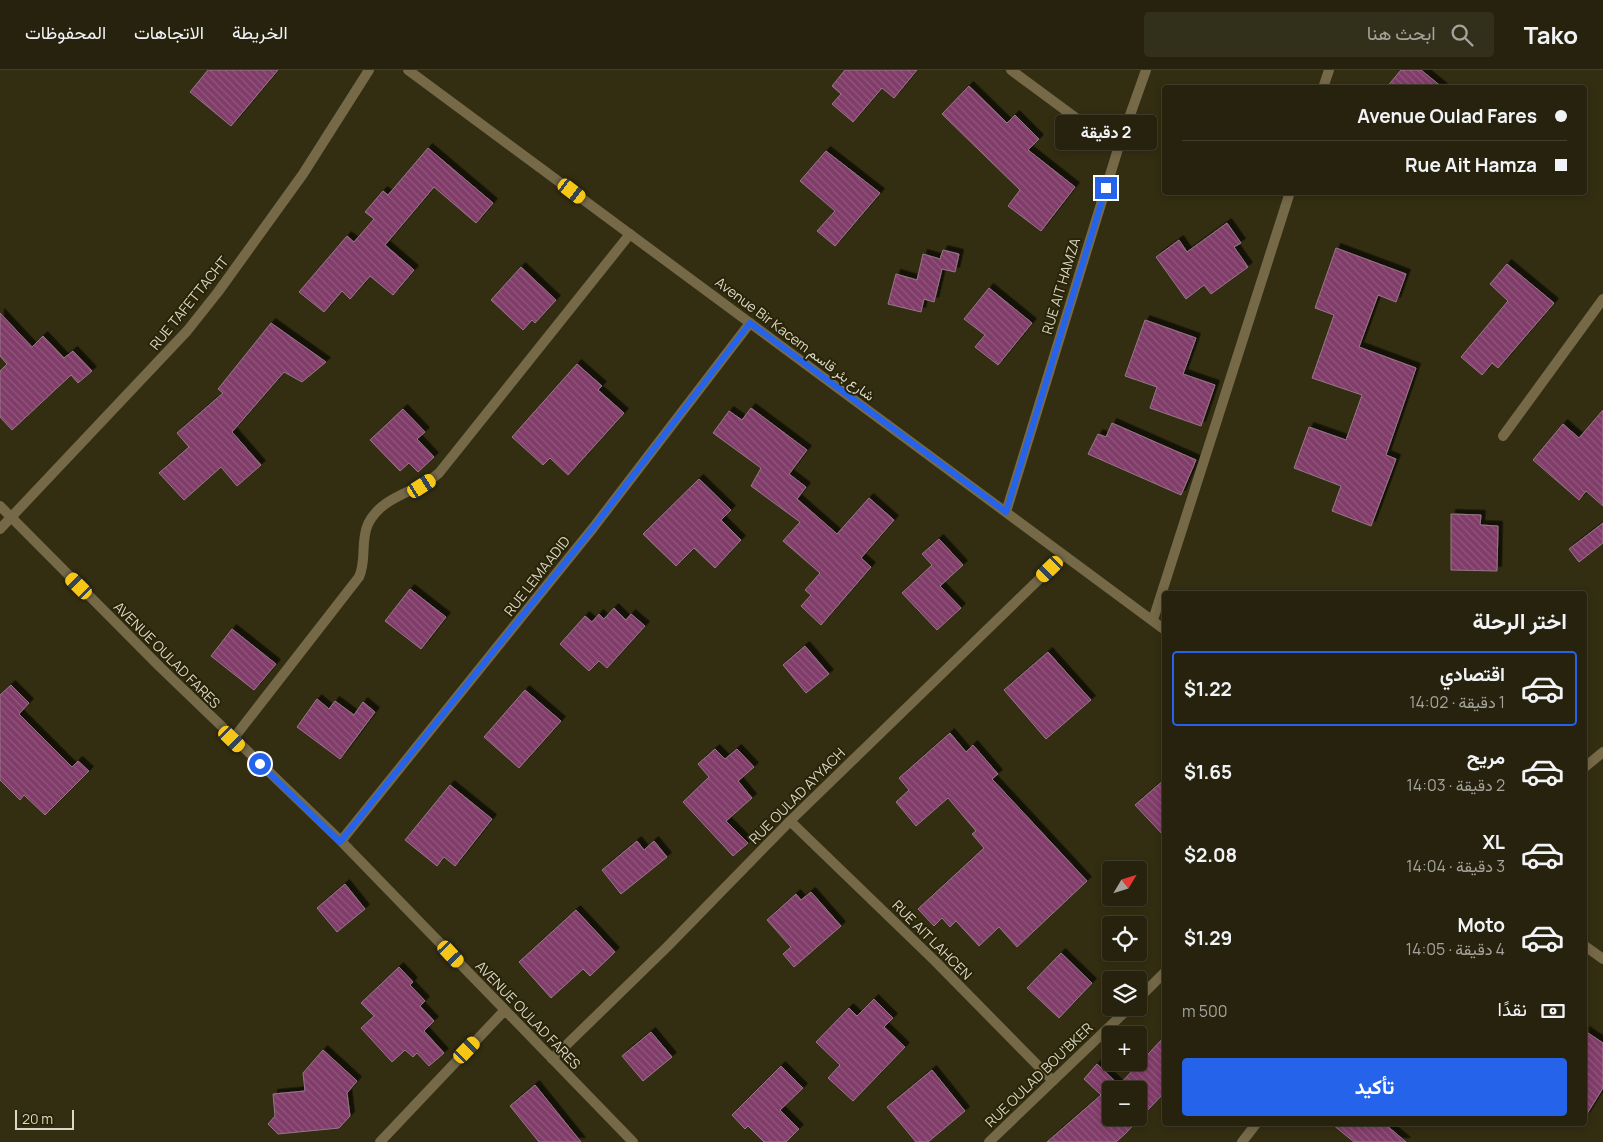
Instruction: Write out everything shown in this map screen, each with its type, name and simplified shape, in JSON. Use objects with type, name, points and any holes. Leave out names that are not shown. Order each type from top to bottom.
[{"type":"street","name":"RUE TAFETTACHT","points":[[0,529],[154,366],[205,308],[303,174],[369,70]]},
{"type":"street","name":"Avenue Bir Kacem شارع بئر قاسم","points":[[408,70],[1162,628]]},
{"type":"street","points":[[1011,70],[1118,149]]},
{"type":"street","name":"RUE AIT HAMZA","points":[[1006,512],[1118,149],[1146,70]]},
{"type":"street","points":[[1324,85],[1329,70]]},
{"type":"street","points":[[1162,591],[1289,195]]},
{"type":"street","points":[[232,739],[359,578],[365,559],[365,532],[372,518],[394,498],[422,486],[439,473],[630,234]]},
{"type":"street","points":[[1503,436],[1603,299]]},
{"type":"street","name":"RUE LEMAADID","points":[[340,842],[587,535],[750,323]]},
{"type":"street","name":"AVENUE OULAD FARES","points":[[0,506],[232,739],[340,842],[633,1142]]},
{"type":"street","name":"RUE OULAD AYYACH","points":[[552,1059],[667,947],[790,821],[1063,556]]},
{"type":"street","points":[[1153,620],[1162,592]]},
{"type":"street","points":[[1587,765],[1603,752]]},
{"type":"street","name":"RUE AIT LAHCEN","points":[[790,821],[935,961],[1053,1081]]},
{"type":"street","points":[[1587,947],[1603,959]]},
{"type":"street","points":[[1147,990],[1162,975]]},
{"type":"street","points":[[380,1142],[504,1011]]},
{"type":"street","name":"RUE OULAD BOU'BKER","points":[[989,1142],[1121,1016]]},
{"type":"street","points":[[1242,1142],[1254,1126]]},
{"type":"building","points":[[208,70],[278,70],[231,126],[190,92]]},
{"type":"building","points":[[845,70],[917,70],[894,98],[882,88],[853,122],[832,104],[841,94],[832,86]]},
{"type":"building","points":[[1401,70],[1421,70],[1439,85],[1388,85]]},
{"type":"building","points":[[969,86],[1007,123],[1015,115],[1039,139],[1028,150],[1075,187],[1041,231],[1008,206],[1020,190],[942,114]]},
{"type":"building","points":[[428,148],[493,203],[476,223],[434,187],[385,245],[414,270],[393,295],[370,276],[350,299],[342,291],[324,312],[299,292],[347,236],[354,242],[374,219],[365,212],[383,191],[388,195]]},
{"type":"building","points":[[826,151],[880,193],[835,246],[817,231],[835,211],[800,181]]},
{"type":"building","points":[[1227,223],[1241,243],[1234,247],[1248,267],[1211,294],[1204,285],[1186,299],[1156,257],[1179,240],[1187,252]]},
{"type":"building","points":[[1336,248],[1406,274],[1396,302],[1378,295],[1359,347],[1416,368],[1386,455],[1396,459],[1371,526],[1332,511],[1341,486],[1294,468],[1309,427],[1346,440],[1362,395],[1312,378],[1334,315],[1315,308]]},
{"type":"building","points":[[943,250],[959,254],[955,272],[942,269],[934,302],[924,299],[921,312],[888,304],[896,274],[917,280],[923,254],[940,259]]},
{"type":"building","points":[[1507,264],[1554,303],[1498,368],[1492,363],[1482,375],[1461,357],[1508,301],[1490,284]]},
{"type":"building","points":[[521,267],[556,300],[535,323],[532,320],[523,330],[491,300]]},
{"type":"building","points":[[989,288],[1032,323],[998,365],[975,347],[985,335],[964,319]]},
{"type":"building","points":[[0,313],[32,347],[43,336],[64,358],[73,351],[92,371],[78,383],[71,375],[12,430],[0,417],[0,371],[7,364],[0,356]]},
{"type":"building","points":[[1145,320],[1196,338],[1183,374],[1215,385],[1201,426],[1150,408],[1157,387],[1125,376]]},
{"type":"building","points":[[271,323],[326,362],[302,382],[284,372],[232,432],[261,465],[237,486],[221,467],[184,500],[159,473],[189,447],[177,433],[223,393],[218,389]]},
{"type":"building","points":[[577,364],[602,386],[598,390],[624,413],[568,475],[550,458],[543,465],[512,437]]},
{"type":"building","points":[[751,408],[807,450],[789,474],[806,487],[797,499],[837,534],[869,498],[894,520],[861,558],[871,567],[821,625],[801,606],[811,595],[805,590],[820,573],[783,541],[800,522],[751,486],[761,468],[713,433],[729,411],[742,420]]},
{"type":"building","points":[[403,409],[425,432],[417,439],[434,457],[418,472],[409,463],[400,471],[370,440]]},
{"type":"building","points":[[1603,410],[1603,506],[1586,491],[1579,500],[1533,460],[1563,424],[1579,438]]},
{"type":"building","points":[[1112,423],[1196,460],[1181,495],[1088,454],[1098,434],[1106,437]]},
{"type":"building","points":[[699,479],[731,510],[721,520],[741,540],[715,568],[694,548],[676,566],[643,534]]},
{"type":"building","points":[[1451,514],[1481,515],[1480,525],[1498,526],[1497,571],[1451,570]]},
{"type":"building","points":[[1603,523],[1603,543],[1579,562],[1569,549]]},
{"type":"building","points":[[939,539],[963,565],[940,586],[961,608],[937,630],[902,593],[932,565],[922,554]]},
{"type":"building","points":[[410,589],[446,617],[421,649],[385,621]]},
{"type":"building","points":[[614,608],[626,620],[631,614],[645,626],[607,668],[599,661],[589,671],[560,644],[585,616],[592,622],[599,614],[604,619]]},
{"type":"building","points":[[232,629],[276,664],[254,690],[211,656]]},
{"type":"building","points":[[805,646],[829,674],[806,693],[783,665]]},
{"type":"building","points":[[1048,652],[1091,700],[1046,739],[1004,690]]},
{"type":"building","points":[[11,685],[29,703],[19,714],[72,767],[78,761],[89,771],[45,815],[24,795],[20,800],[0,780],[0,695]]},
{"type":"building","points":[[525,690],[561,721],[519,768],[484,737]]},
{"type":"building","points":[[317,699],[329,709],[335,701],[354,715],[363,702],[375,712],[340,759],[297,727]]},
{"type":"building","points":[[950,733],[966,752],[973,745],[998,774],[992,779],[1087,881],[1017,947],[999,927],[979,946],[956,921],[950,927],[942,918],[934,926],[918,909],[984,848],[972,834],[976,831],[948,798],[916,826],[896,802],[909,790],[899,778]]},
{"type":"building","points":[[715,749],[725,759],[737,749],[754,767],[738,781],[752,798],[726,821],[748,843],[733,856],[683,802],[709,777],[698,764]]},
{"type":"building","points":[[1162,782],[1162,834],[1135,805]]},
{"type":"building","points":[[450,785],[492,819],[455,866],[444,857],[437,866],[405,840]]},
{"type":"building","points":[[637,841],[644,850],[654,841],[667,857],[621,894],[602,870]]},
{"type":"building","points":[[345,884],[365,909],[337,932],[317,908]]},
{"type":"building","points":[[811,892],[841,926],[794,967],[783,954],[791,947],[767,920],[796,894],[801,900]]},
{"type":"building","points":[[576,910],[615,952],[590,976],[583,969],[551,998],[519,962]]},
{"type":"building","points":[[1061,953],[1092,983],[1059,1018],[1027,988]]},
{"type":"building","points":[[399,967],[413,982],[410,985],[425,1001],[420,1006],[434,1021],[424,1031],[444,1053],[429,1066],[417,1053],[413,1057],[405,1050],[392,1062],[361,1028],[374,1016],[361,1003]]},
{"type":"building","points":[[874,999],[893,1018],[884,1027],[905,1047],[853,1101],[828,1078],[840,1065],[816,1042],[849,1008],[857,1016]]},
{"type":"building","points":[[651,1032],[672,1057],[643,1081],[622,1056]]},
{"type":"building","points":[[1587,1032],[1603,1043],[1603,1088],[1587,1114]]},
{"type":"building","points":[[1162,1039],[1162,1095],[1147,1111],[1147,1081],[1123,1081],[1132,1071],[1147,1071],[1147,1055]]},
{"type":"building","points":[[323,1050],[357,1081],[347,1093],[350,1116],[339,1128],[278,1134],[268,1124],[275,1116],[273,1094],[305,1091],[303,1073]]},
{"type":"building","points":[[1097,1064],[1102,1071],[1115,1081],[1102,1081],[1102,1126],[1133,1126],[1116,1142],[1047,1142],[1101,1095],[1084,1079]]},
{"type":"building","points":[[781,1066],[803,1088],[780,1110],[799,1129],[786,1142],[764,1142],[748,1126],[745,1129],[732,1115]]},
{"type":"building","points":[[932,1070],[965,1111],[928,1142],[916,1142],[887,1107]]},
{"type":"building","points":[[535,1085],[581,1142],[539,1142],[510,1106]]},
{"type":"building","points":[[1334,1126],[1387,1126],[1406,1142],[1354,1142]]},
{"type":"route","points":[[260,764],[340,842],[593,528],[750,323],[1006,512],[1106,188]]}]
